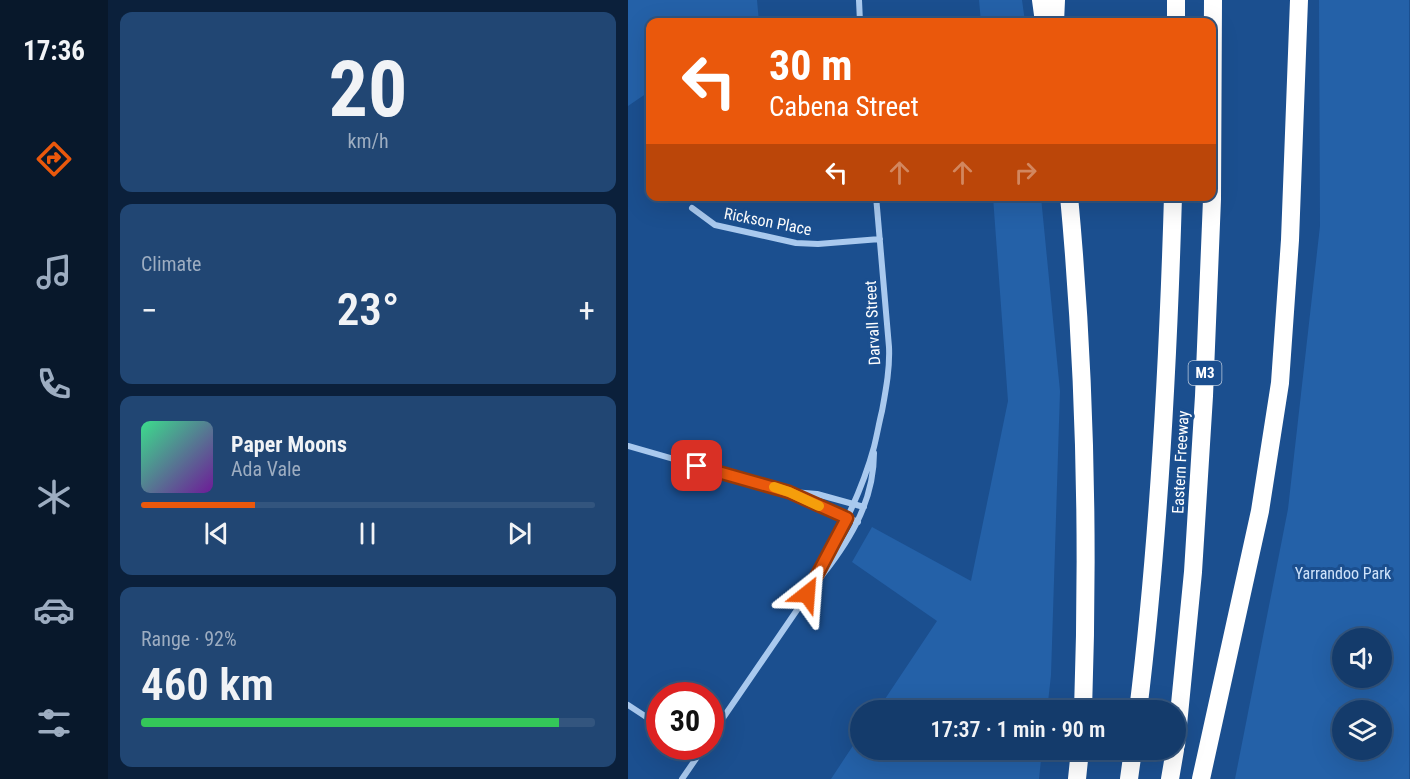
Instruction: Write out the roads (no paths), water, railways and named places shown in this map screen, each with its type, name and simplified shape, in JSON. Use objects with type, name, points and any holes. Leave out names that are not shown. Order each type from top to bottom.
[{"type":"highway","points":[[1041,0],[1044,18]]},
{"type":"highway","points":[[1055,18],[1056,0]]},
{"type":"highway","points":[[1176,0],[1176,18]]},
{"type":"highway","name":"Eastern Freeway","points":[[1213,0],[1213,18]]},
{"type":"highway","points":[[1201,779],[1260,511],[1280,383],[1290,240],[1299,0]]},
{"type":"highway","points":[[1069,201],[1078,294],[1086,488],[1083,700]]},
{"type":"highway","name":"Eastern Freeway","points":[[1139,700],[1160,474],[1173,201]]},
{"type":"highway","name":"Eastern Freeway","points":[[1180,700],[1193,572],[1204,396],[1212,201]]},
{"type":"highway","points":[[1077,779],[1079,760]]},
{"type":"highway","points":[[1129,779],[1132,760]]},
{"type":"highway","points":[[1170,779],[1173,760]]},
{"type":"street","points":[[859,0],[860,18]]},
{"type":"street","name":"Darvall Street","points":[[724,716],[807,594],[838,556],[858,522],[870,488],[874,468],[874,448],[890,360],[876,201]]},
{"type":"street","name":"Rickson Place","points":[[692,208],[715,225],[796,243],[818,244],[880,238]]},
{"type":"street","points":[[628,446],[789,492],[858,522]]},
{"type":"street","name":"Darvall Street","points":[[807,594],[847,518],[874,448]]},
{"type":"street","points":[[789,492],[817,494],[864,507]]},
{"type":"street","points":[[628,705],[646,717]]},
{"type":"street","points":[[682,779],[695,760]]},
{"type":"park label","name":"Yarrandoo Park","points":[[1343,573]]}]
